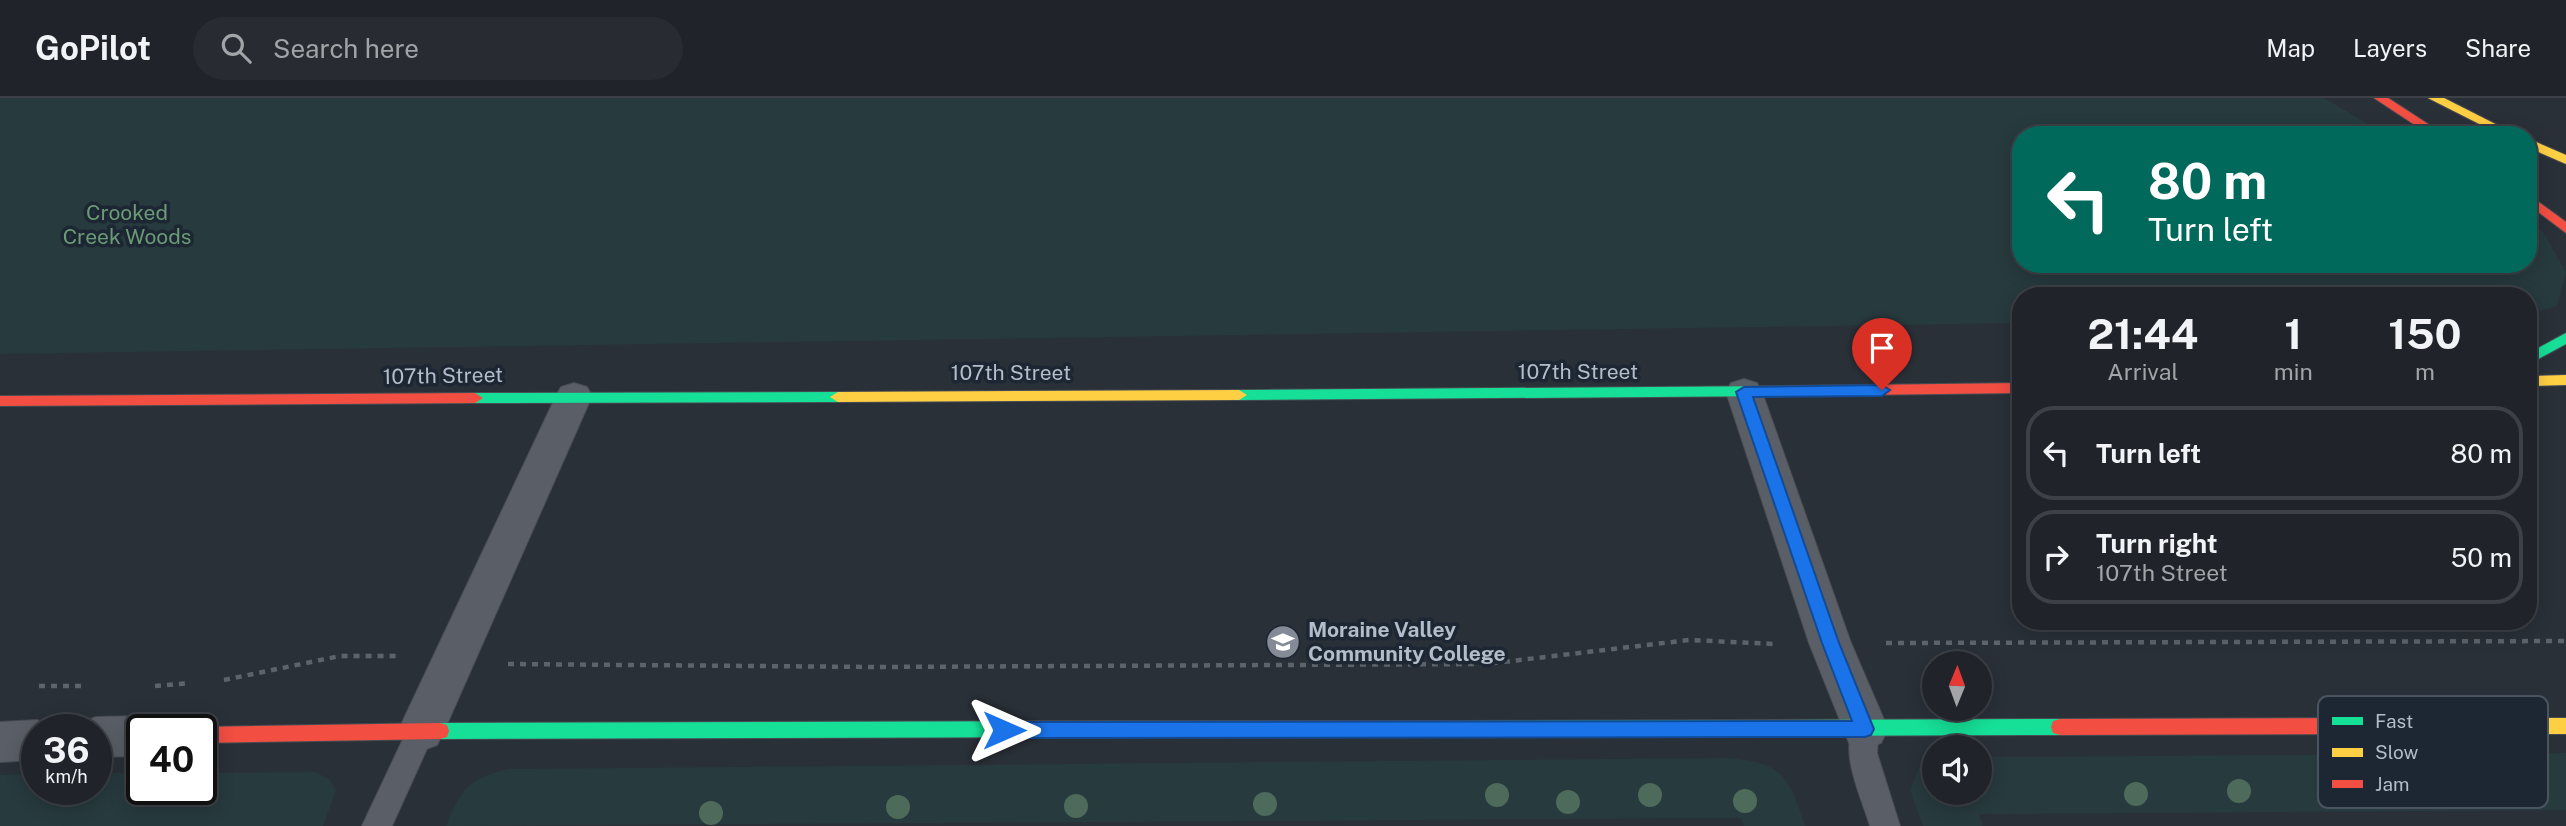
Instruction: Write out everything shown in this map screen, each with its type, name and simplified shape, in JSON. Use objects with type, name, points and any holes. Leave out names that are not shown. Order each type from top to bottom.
[{"type":"street","points":[[2380,98],[2425,126]]},
{"type":"street","points":[[2434,98],[2492,126]]},
{"type":"street","points":[[2537,147],[2566,160]]},
{"type":"street","points":[[2537,192],[2554,200]]},
{"type":"street","points":[[2537,205],[2566,229]]},
{"type":"street","points":[[2537,354],[2566,338]]},
{"type":"street","points":[[2537,381],[2566,380]]},
{"type":"street","name":"107th Street","points":[[0,401],[1744,392],[2012,388]]},
{"type":"street","points":[[1744,392],[1830,643],[1865,729]]},
{"type":"street","points":[[421,731],[574,396]]},
{"type":"street","points":[[2548,726],[2566,726]]},
{"type":"street","points":[[217,735],[421,731],[2318,727]]},
{"type":"street","points":[[0,742],[21,741]]},
{"type":"lane","points":[[1865,729],[1862,753],[1885,826]]},
{"type":"lane","points":[[377,826],[421,731]]},
{"type":"path","points":[[219,681],[340,656],[372,655],[575,666],[1472,664],[1531,661],[1685,640],[1717,639],[1758,644],[2566,641]]},
{"type":"path","points":[[150,686],[205,682]]},
{"type":"path","points":[[37,686],[87,686]]},
{"type":"green space","name":"Crooked Creek Woods","points":[[0,98],[2324,98],[2372,126],[2012,126],[2012,273],[2537,273],[2537,228],[2543,232],[2566,272],[2557,306],[2537,312],[2537,287],[2012,287],[2012,323],[0,354]]},
{"type":"green space","points":[[2548,753],[2566,753],[2566,810],[1979,814],[1983,826],[1923,826],[1910,790],[1922,763],[1922,805],[1992,805],[1992,757],[2318,755],[2318,808],[2548,808]]},
{"type":"green space","points":[[1724,758],[1758,763],[1780,774],[1794,794],[1805,826],[1744,826],[1741,818],[446,826],[456,803],[468,787],[485,776],[509,769]]},
{"type":"green space","points":[[315,772],[329,779],[336,790],[323,826],[0,826],[0,775],[21,774],[21,805],[112,805],[112,773],[126,773],[126,805],[217,805],[217,773]]},
{"type":"traffic: fast","points":[[2537,354],[2566,338]]},
{"type":"traffic: fast","points":[[1239,395],[1779,391]]},
{"type":"traffic: fast","points":[[475,398],[838,397]]},
{"type":"traffic: fast","points":[[1456,729],[2060,727]]},
{"type":"traffic: fast","points":[[440,731],[1102,729]]},
{"type":"traffic: slow","points":[[2434,98],[2492,126]]},
{"type":"traffic: slow","points":[[2537,147],[2566,160]]},
{"type":"traffic: slow","points":[[2537,381],[2566,380]]},
{"type":"traffic: slow","points":[[838,397],[1239,395]]},
{"type":"traffic: slow","points":[[2548,726],[2566,726]]},
{"type":"traffic: slow","points":[[1102,729],[1456,729]]},
{"type":"traffic: jam","points":[[2380,98],[2425,126]]},
{"type":"traffic: jam","points":[[2537,205],[2566,229]]},
{"type":"traffic: jam","points":[[1779,391],[2012,388]]},
{"type":"traffic: jam","points":[[0,401],[475,398]]},
{"type":"traffic: jam","points":[[2060,727],[2318,726]]},
{"type":"traffic: jam","points":[[217,735],[440,731]]},
{"type":"place","name":"Moraine Valley Community College","points":[[1283,642]]},
{"type":"route","points":[[1004,730],[1865,729],[1830,643],[1744,392],[1882,390]]}]
